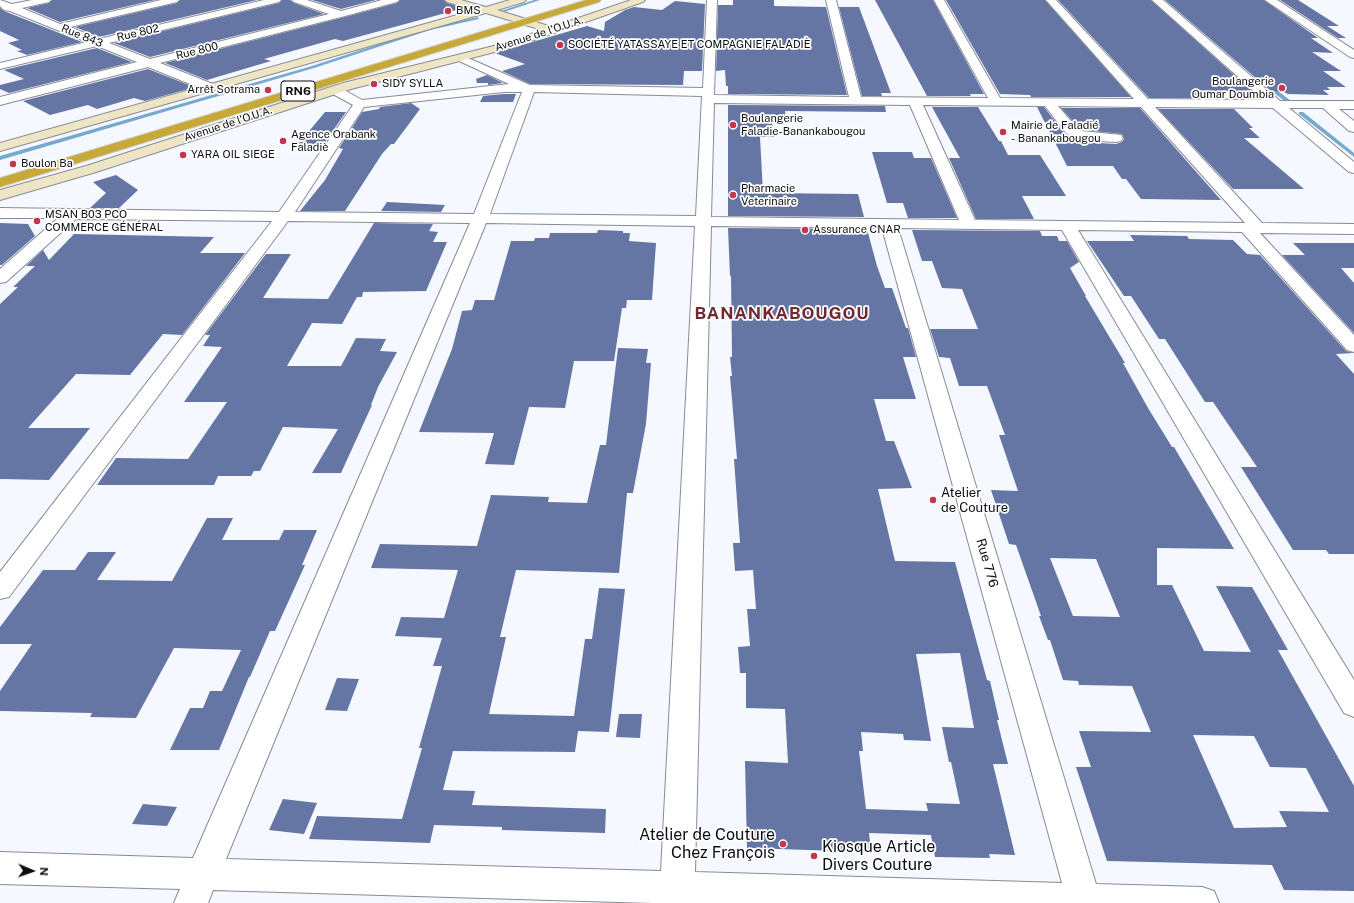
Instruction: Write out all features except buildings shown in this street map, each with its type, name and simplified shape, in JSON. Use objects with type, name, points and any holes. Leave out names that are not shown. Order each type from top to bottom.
[{"type":"highway","name":"Avenue de l'O.U.A.","points":[[0,183],[520,20],[576,0]]},
{"type":"highway","name":"Avenue de l'O.U.A.","points":[[0,172],[520,20],[596,0]]},
{"type":"street","points":[[5,8],[46,0]]},
{"type":"street","points":[[59,26],[174,0]]},
{"type":"street","name":"Rue 802","points":[[0,66],[276,0]]},
{"type":"street","points":[[298,0],[341,14]]},
{"type":"street","name":"Rue 800","points":[[0,101],[394,0]]},
{"type":"street","points":[[450,0],[552,30]]},
{"type":"street","points":[[0,147],[521,0]]},
{"type":"street","name":"Avenue de l'O.U.A.","points":[[0,195],[91,169],[335,90],[510,45],[640,0]]},
{"type":"street","points":[[677,896],[712,0]]},
{"type":"street","points":[[831,0],[856,100]]},
{"type":"street","points":[[939,0],[996,101]]},
{"type":"street","points":[[1051,0],[1143,103],[1354,346]]},
{"type":"street","points":[[1157,0],[1276,104],[1354,169]]},
{"type":"street","points":[[1270,0],[1354,55]]},
{"type":"street","name":"Rue 843","points":[[0,3],[5,8],[59,26],[209,87]]},
{"type":"street","points":[[461,58],[529,89]]},
{"type":"street","points":[[335,90],[360,104],[504,88],[856,100],[1354,105]]},
{"type":"street","points":[[197,889],[480,219],[529,89]]},
{"type":"street","points":[[915,100],[969,224]]},
{"type":"street","points":[[1048,102],[1071,130],[1077,134],[1083,136],[1116,138]]},
{"type":"street","points":[[0,590],[284,216],[360,104]]},
{"type":"street","points":[[1327,104],[1354,128]]},
{"type":"street","points":[[0,213],[1354,229]]},
{"type":"street","points":[[0,278],[72,214]]},
{"type":"street","name":"Rue 776","points":[[888,224],[1085,901]]},
{"type":"street","points":[[1067,226],[1354,705]]},
{"type":"street","points":[[0,868],[197,889],[1202,903]]},
{"type":"waterway","points":[[500,12],[538,0]]},
{"type":"waterway","points":[[0,158],[313,67],[429,29],[478,18]]},
{"type":"waterway","points":[[1267,85],[1289,102]]},
{"type":"waterway","points":[[1301,113],[1354,155]]},
{"type":"place","name":"BMS","points":[[448,11]]},
{"type":"place","name":"SOCIÉTÉ YATASSAYE ET COMPAGNIE FALADIÈ","points":[[560,45]]},
{"type":"place","name":"SIDY SYLLA","points":[[374,84]]},
{"type":"place","name":"Boulangerie Oumar Doumbia","points":[[1282,88]]},
{"type":"place","name":"Arrêt Sotrama","points":[[268,90]]},
{"type":"place","name":"Boulangerie Faladie-Banankabougou","points":[[733,125]]},
{"type":"place","name":"Mairie de Faladié - Banankabougou","points":[[1003,132]]},
{"type":"place","name":"Agence Orabank Faladiè","points":[[283,141]]},
{"type":"place","name":"YARA OIL SIEGE","points":[[183,155]]},
{"type":"place","name":"Boulon Ba","points":[[13,164]]},
{"type":"place","name":"Pharmacie Veterinaire","points":[[733,195]]},
{"type":"place","name":"MSAN B03 PCO COMMERCE GÉNÉRAL","points":[[37,221]]},
{"type":"place","name":"Assurance CNAR","points":[[805,230]]},
{"type":"place","name":"Atelier de Couture","points":[[933,500]]},
{"type":"place","name":"Atelier de Couture Chez François","points":[[783,844]]},
{"type":"place","name":"Kiosque Article Divers Couture","points":[[814,856]]},
{"type":"district","name":"BANANKABOUGOU","points":[[782,314]]}]
